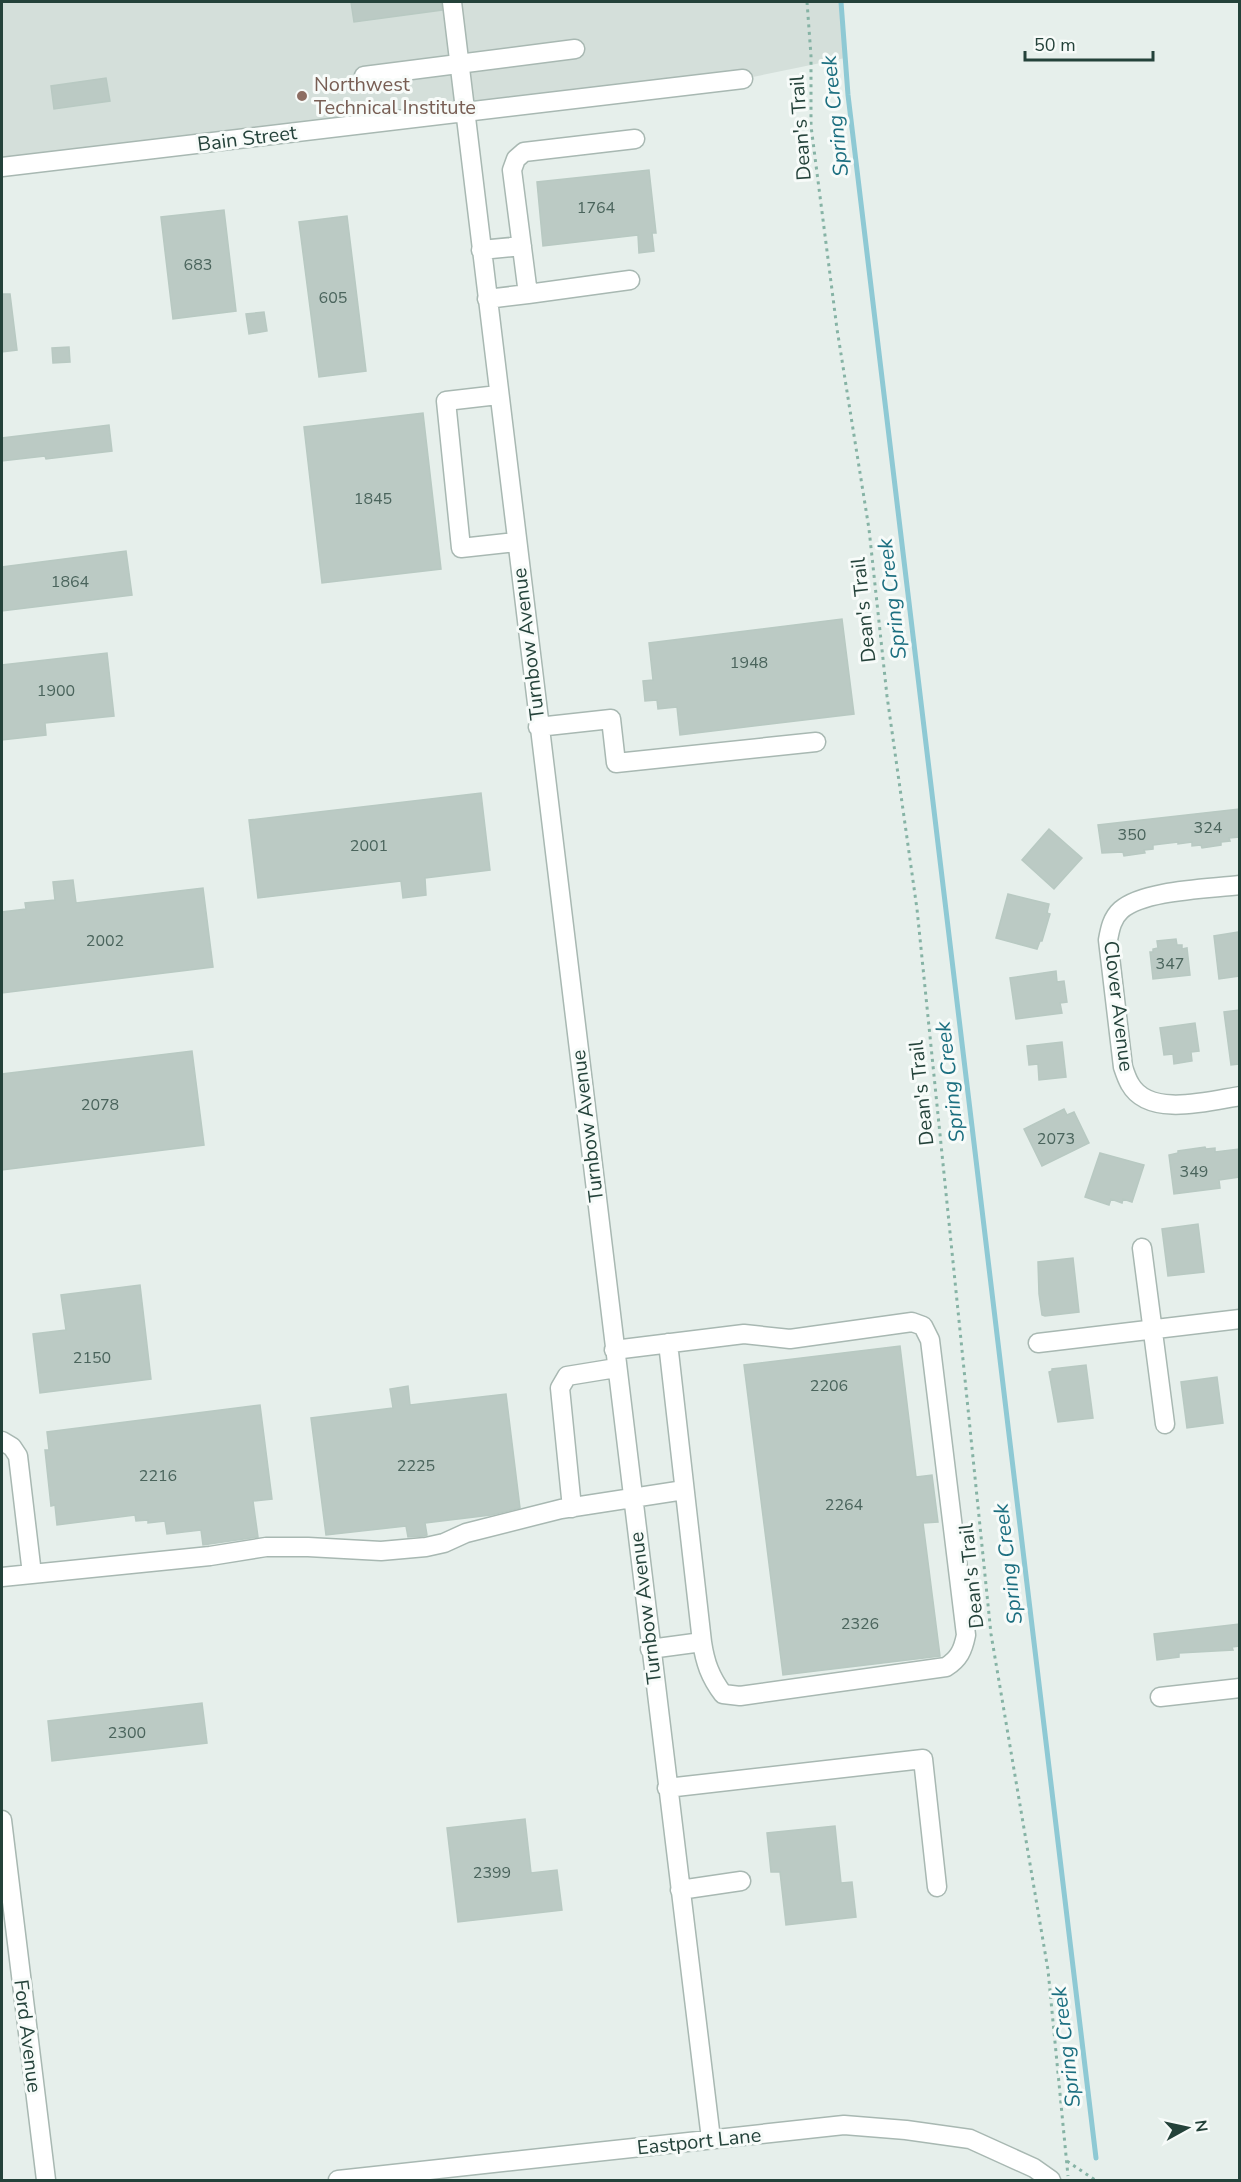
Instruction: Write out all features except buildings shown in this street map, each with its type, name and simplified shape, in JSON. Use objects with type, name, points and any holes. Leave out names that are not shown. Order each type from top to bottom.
[{"type":"street","name":"Turnbow Avenue","points":[[452,2],[538,727],[711,2139]]},
{"type":"street","points":[[364,76],[575,49]]},
{"type":"street","name":"Bain Street","points":[[2,167],[743,79]]},
{"type":"street","points":[[528,294],[512,170],[516,159],[524,152],[636,139]]},
{"type":"street","points":[[481,250],[522,246]]},
{"type":"street","points":[[487,299],[630,280]]},
{"type":"street","points":[[498,395],[446,401],[461,548],[516,542]]},
{"type":"street","points":[[538,727],[611,719],[616,763],[816,742]]},
{"type":"street","name":"Clover Avenue","points":[[1239,885],[1148,897],[1132,902],[1119,912],[1111,925],[1108,940],[1123,1067],[1131,1086],[1143,1098],[1158,1104],[1174,1105],[1239,1096]]},
{"type":"street","points":[[1142,1248],[1165,1424]]},
{"type":"street","points":[[1038,1343],[1239,1319]]},
{"type":"street","points":[[614,1350],[668,1343],[744,1334],[790,1340],[912,1322],[923,1326],[930,1340],[966,1635],[956,1660],[946,1666],[740,1696],[723,1694],[712,1680],[704,1660],[668,1343]]},
{"type":"street","points":[[572,1508],[560,1388],[567,1376],[616,1368]]},
{"type":"street","points":[[2,1441],[12,1447],[18,1456],[32,1574]]},
{"type":"street","points":[[2,1577],[210,1556],[266,1547],[381,1551],[426,1547],[444,1543],[466,1533],[572,1508],[684,1490]]},
{"type":"street","points":[[650,1649],[702,1642]]},
{"type":"street","points":[[1160,1697],[1239,1688]]},
{"type":"street","points":[[668,1788],[922,1759],[937,1887]]},
{"type":"street","name":"Ford Avenue","points":[[2,1820],[9,1947],[46,2181]]},
{"type":"street","points":[[680,1890],[741,1881]]},
{"type":"street","name":"Eastport Lane","points":[[338,2181],[844,2125],[906,2130],[970,2139],[1034,2168],[1051,2181]]},
{"type":"path","name":"Dean's Trail","points":[[807,2],[811,56],[810,126],[837,330],[869,529],[887,696],[917,909],[991,1634],[1048,1970],[1069,2181]]},
{"type":"path","points":[[1067,2161],[1095,2181]]},
{"type":"shaded area","name":"Northwest Technical Institute","points":[[2,2],[841,2],[845,58],[743,79],[2,167]]},
{"type":"waterway","name":"Spring Creek","points":[[841,2],[848,95],[1096,2158]]},
{"type":"place","name":"Northwest Technical Institute","points":[[302,96]]}]
